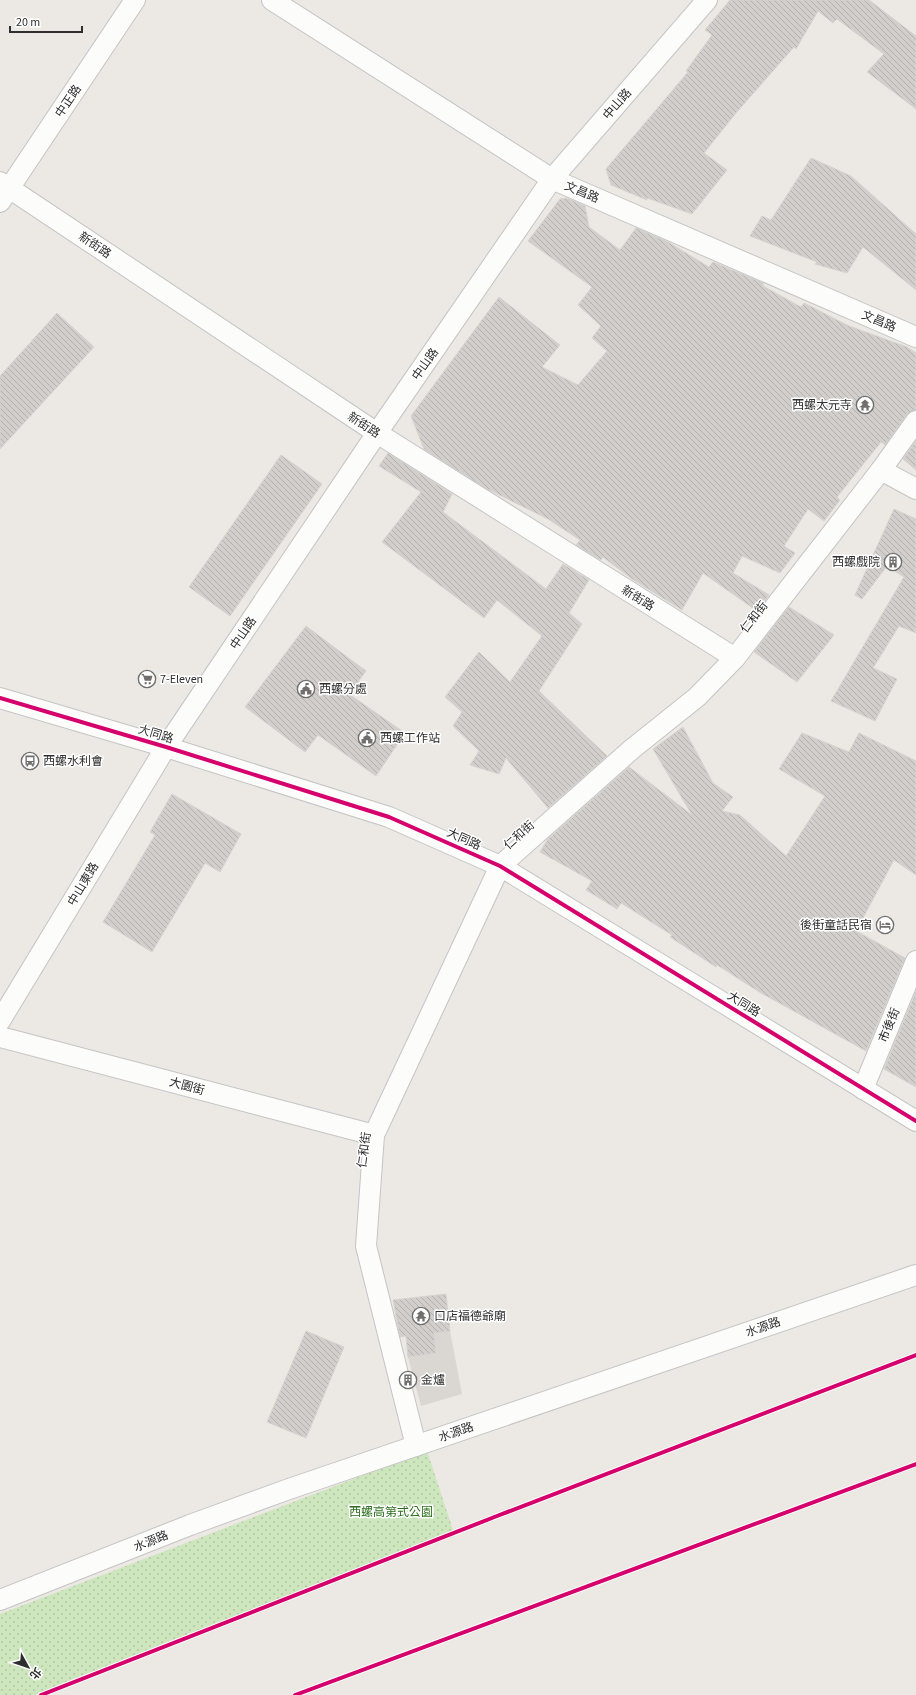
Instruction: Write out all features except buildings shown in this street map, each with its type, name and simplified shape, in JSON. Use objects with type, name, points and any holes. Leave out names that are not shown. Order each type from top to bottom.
[{"type":"street","name":"中正路","points":[[3,191],[135,0]]},
{"type":"street","name":"文昌路","points":[[272,0],[552,179],[916,337]]},
{"type":"street","name":"中山路","points":[[166,747],[377,433],[552,179],[708,0]]},
{"type":"street","name":"新街路","points":[[3,191],[377,433],[734,658]]},
{"type":"street","name":"仁和街","points":[[416,1446],[366,1246],[374,1135],[500,866],[632,749],[697,697],[734,658],[881,470],[916,421]]},
{"type":"street","points":[[881,470],[916,489]]},
{"type":"street","name":"大同路","points":[[0,698],[166,747],[389,817],[500,866],[916,1121]]},
{"type":"street","name":"中山東路","points":[[0,1021],[166,747]]},
{"type":"street","name":"市後街","points":[[863,1089],[916,961]]},
{"type":"street","name":"大園街","points":[[0,1037],[374,1135]]},
{"type":"street","name":"水源路","points":[[0,1600],[190,1525],[304,1484],[916,1275]]},
{"type":"green space","name":"西螺高第式公園","points":[[427,1451],[455,1536],[173,1640],[35,1695],[0,1695],[0,1614]]},
{"type":"shaded area","points":[[450,1331],[462,1394],[421,1406],[408,1357],[436,1353],[434,1333]]},
{"type":"cycle path","points":[[0,698],[166,747],[389,817],[500,866],[916,1121]]},
{"type":"cycle path","points":[[41,1695],[497,1516],[916,1355]]},
{"type":"cycle path","points":[[295,1695],[916,1464]]},
{"type":"place","name":"西螺太元寺","points":[[865,405]]},
{"type":"place","name":"西螺戲院","points":[[893,562]]},
{"type":"place","name":"7-Eleven","points":[[147,679]]},
{"type":"place","name":"西螺分處","points":[[306,689]]},
{"type":"place","name":"西螺工作站","points":[[367,738]]},
{"type":"place","name":"西螺水利會","points":[[30,761]]},
{"type":"place","name":"後街童話民宿","points":[[885,925]]},
{"type":"place","name":"口店福德爺廟","points":[[421,1316]]},
{"type":"place","name":"金爐","points":[[408,1380]]}]
